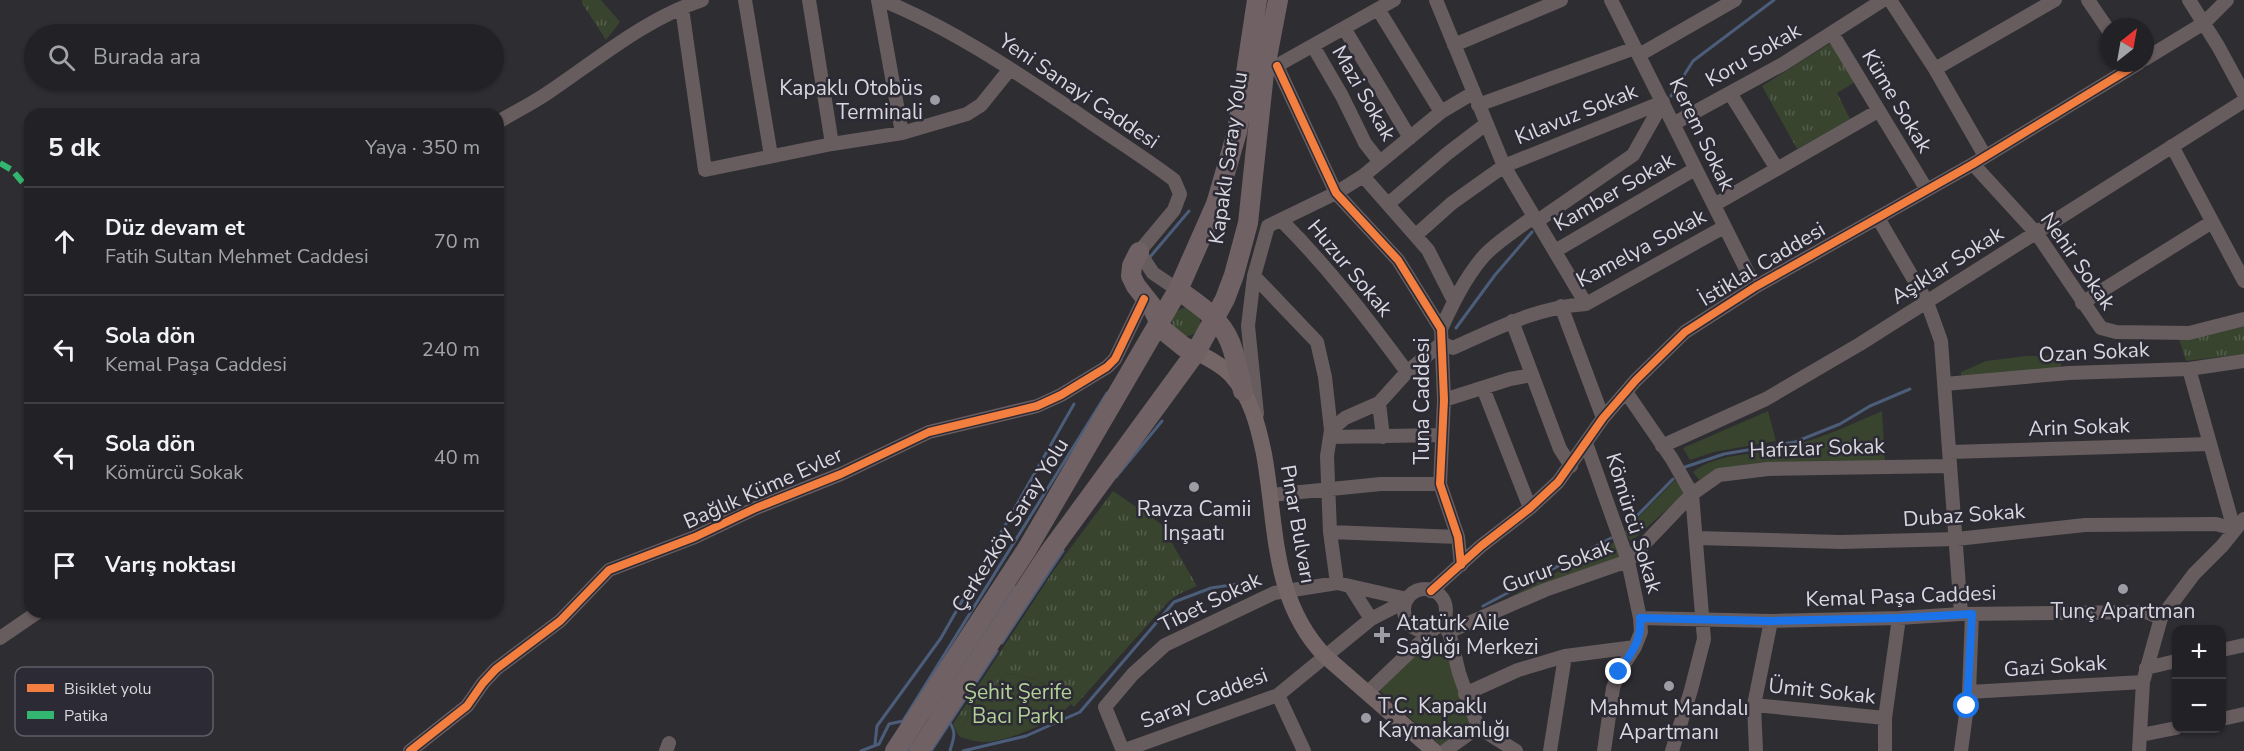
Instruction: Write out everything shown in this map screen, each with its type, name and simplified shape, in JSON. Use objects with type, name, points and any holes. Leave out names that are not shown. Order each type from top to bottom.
[{"type":"highway","name":"Kapaklı Saray Yolu","points":[[1160,321],[1178,290],[1216,204],[1237,132],[1257,0]]},
{"type":"highway","name":"Kapaklı Saray Yolu","points":[[1196,352],[1215,320],[1234,275],[1248,223],[1278,0]]},
{"type":"highway","points":[[919,751],[1048,553],[1196,352],[1173,339],[1163,330],[1160,321],[1144,299],[1131,276],[1132,266],[1138,252]]},
{"type":"highway","points":[[1178,290],[1198,304],[1223,329],[1230,341],[1244,391]]},
{"type":"highway","name":"Çerkezköy Saray Yolu","points":[[895,751],[1027,549],[1160,321]]},
{"type":"main road","points":[[1196,352],[1229,373],[1244,391]]},
{"type":"main road","name":"Pınar Bulvarı","points":[[1244,391],[1257,421],[1271,495],[1277,551],[1286,591],[1295,613],[1317,648],[1325,656],[1434,751]]},
{"type":"street","points":[[504,119],[548,93],[613,45],[667,15],[702,0]]},
{"type":"street","points":[[746,0],[771,156]]},
{"type":"street","points":[[809,0],[832,144]]},
{"type":"street","points":[[880,0],[902,133]]},
{"type":"street","name":"Yeni Sanayi Caddesi","points":[[880,0],[904,4],[978,49],[1174,180],[1180,194],[1177,204],[1138,252]]},
{"type":"street","points":[[1270,70],[1394,0]]},
{"type":"street","points":[[1436,0],[1504,166],[1586,304]]},
{"type":"street","points":[[1454,45],[1561,0]]},
{"type":"street","name":"Kerem Sokak","points":[[1611,0],[1755,287]]},
{"type":"street","points":[[1257,421],[1248,326],[1254,276],[1269,226],[1336,193],[1363,176],[1441,112],[1476,99],[1637,52],[1735,0]]},
{"type":"street","name":"Koru Sokak","points":[[1673,124],[1783,64],[1884,0]]},
{"type":"street","name":"Nehir Sokak","points":[[1890,0],[1935,69],[1979,160],[2037,234],[2101,328],[2116,332],[2189,333],[2244,319]]},
{"type":"street","points":[[1935,69],[2055,0]]},
{"type":"street","points":[[2088,0],[2100,18]]},
{"type":"street","points":[[2189,0],[2244,94]]},
{"type":"street","name":"İstiklal Caddesi","points":[[2154,53],[2204,23],[2227,0]]},
{"type":"street","points":[[682,8],[705,170],[832,144],[902,133],[967,114],[981,105],[1010,69]]},
{"type":"street","points":[[1378,9],[1441,112]]},
{"type":"street","points":[[1344,28],[1410,138]]},
{"type":"street","name":"Küme Sokak","points":[[1832,33],[1927,190]]},
{"type":"street","name":"Mazi Sokak","points":[[1313,46],[1365,142],[1379,161]]},
{"type":"street","name":"Tuna Caddesi","points":[[1270,70],[1336,193],[1398,260],[1441,336],[1444,400],[1440,484],[1458,537],[1461,565]]},
{"type":"street","name":"İstiklal Caddesi","points":[[1431,591],[1558,482],[1603,418],[1685,332],[1755,287],[1979,160],[2122,72]]},
{"type":"street","points":[[1730,93],[1777,169]]},
{"type":"street","name":"Aşıklar Sokak","points":[[1662,446],[1766,399],[1927,303],[2244,101]]},
{"type":"street","points":[[1331,433],[1345,418],[1379,403],[1441,336],[1454,301],[1482,258],[1495,245],[1633,155],[1663,102]]},
{"type":"street","name":"Kılavuz Sokak","points":[[1416,235],[1452,204],[1504,166],[1663,102]]},
{"type":"street","name":"Kamelya Sokak","points":[[1714,205],[1878,111]]},
{"type":"street","points":[[1388,204],[1486,124]]},
{"type":"street","points":[[2172,146],[2244,281]]},
{"type":"street","name":"Kamber Sokak","points":[[1555,251],[1695,169]]},
{"type":"street","points":[[1363,176],[1428,250],[1454,301]]},
{"type":"street","points":[[1878,218],[1927,303],[1941,341],[1957,539],[1966,614],[1969,692],[1960,751]]},
{"type":"street","name":"Huzur Sokak","points":[[1281,220],[1316,255],[1366,316],[1407,372]]},
{"type":"street","points":[[2082,303],[2212,222]]},
{"type":"street","name":"Kamelya Sokak","points":[[1441,336],[1453,348],[1512,321],[1561,306],[1586,304],[1724,227]]},
{"type":"street","points":[[1138,252],[1153,273],[1178,290]]},
{"type":"street","points":[[1254,276],[1317,342],[1331,433],[1327,456],[1330,532],[1343,584],[1371,620]]},
{"type":"street","name":"Bağlık Küme Evler","points":[[410,751],[467,706],[496,669],[560,621],[609,570],[695,537],[756,508],[841,474],[928,432],[1037,406],[1061,395],[1107,367],[1115,359],[1144,299]]},
{"type":"street","points":[[1561,306],[1603,418]]},
{"type":"street","points":[[1512,321],[1560,449],[1571,466]]},
{"type":"street","name":"Ozan Sokak","points":[[1945,373],[2069,373],[2189,369],[2244,361]]},
{"type":"street","points":[[2189,369],[2234,530]]},
{"type":"street","points":[[1444,400],[1510,379],[1532,375]]},
{"type":"street","points":[[1483,388],[1530,508]]},
{"type":"street","points":[[1626,392],[1692,494],[1704,639],[1672,751]]},
{"type":"street","points":[[1379,403],[1383,437]]},
{"type":"street","points":[[1331,433],[1383,437],[1442,435]]},
{"type":"street","name":"Kömürcü Sokak","points":[[1586,443],[1628,561],[1641,632],[1613,688],[1604,751]]},
{"type":"street","name":"Arin Sokak","points":[[1950,459],[2209,444]]},
{"type":"street","name":"Hafızlar Sokak","points":[[1692,494],[1719,475],[1729,473],[1950,459]]},
{"type":"street","points":[[1271,495],[1381,484],[1440,484]]},
{"type":"street","name":"Gurur Sokak","points":[[1441,630],[1628,561],[1692,494]]},
{"type":"street","points":[[2139,751],[2145,675],[2161,618],[2194,574],[2222,546],[2244,519]]},
{"type":"street","name":"Dubaz Sokak","points":[[1696,538],[1841,542],[1957,539],[2085,525],[2216,524],[2234,530]]},
{"type":"street","points":[[1330,532],[1458,537]]},
{"type":"street","points":[[1343,584],[1407,600]]},
{"type":"street","name":"Tibet Sokak","points":[[1123,751],[1105,707],[1133,674],[1165,645],[1274,593],[1343,584]]},
{"type":"street","points":[[1325,656],[1371,620],[1407,600],[1418,591],[1431,591],[1437,594],[1444,603],[1445,615],[1441,630],[1367,693]]},
{"type":"street","points":[[1407,600],[1404,612],[1409,624],[1421,631],[1441,630]]},
{"type":"street","name":"Kemal Paşa Caddesi","points":[[1640,618],[1771,621],[1966,614],[2146,612],[2161,618]]},
{"type":"street","points":[[0,638],[29,618]]},
{"type":"street","points":[[1885,751],[1885,718],[1899,618]]},
{"type":"street","points":[[1756,751],[1754,705],[1771,621]]},
{"type":"street","points":[[1441,630],[1478,727],[1516,751]]},
{"type":"street","points":[[2226,649],[2244,645]]},
{"type":"street","points":[[1465,694],[1518,670],[1565,656],[1635,647]]},
{"type":"street","name":"Saray Caddesi","points":[[1123,751],[1278,695],[1325,656]]},
{"type":"street","points":[[1550,751],[1565,656]]},
{"type":"street","name":"Gazi Sokak","points":[[1969,692],[2145,675],[2172,663]]},
{"type":"street","points":[[1278,695],[1304,751]]},
{"type":"street","name":"Ümit Sokak","points":[[1754,705],[1885,718]]},
{"type":"street","points":[[2226,717],[2244,714]]},
{"type":"street","points":[[1445,751],[1478,727]]},
{"type":"street","points":[[2141,735],[2172,729]]},
{"type":"green space","points":[[582,0],[601,0],[620,22],[606,40],[582,3]]},
{"type":"green space","points":[[1832,42],[1855,82],[1837,93],[1850,119],[1797,149],[1762,86]]},
{"type":"green space","points":[[1186,308],[1196,312],[1200,322],[1196,332],[1186,336],[1176,332],[1172,322],[1176,312]]},
{"type":"green space","points":[[2244,324],[2244,354],[2186,361],[2179,339]]},
{"type":"green space","points":[[2026,356],[2061,356],[2061,371],[1961,376],[1961,372],[1986,361]]},
{"type":"green space","points":[[1768,411],[1776,441],[1714,452],[1690,460],[1683,448]]},
{"type":"green space","points":[[1882,411],[1885,463],[1719,471],[1699,480],[1693,472],[1727,457],[1803,443]]},
{"type":"green space","points":[[1675,480],[1684,490],[1682,496],[1633,540],[1630,540],[1624,532]]},
{"type":"green space","points":[[1113,491],[1161,524],[1197,586],[1169,601],[1074,707],[1059,693],[1034,679],[1005,674],[958,734],[953,724],[1054,570]]},
{"type":"green space","points":[[1616,541],[1620,559],[1485,610]]},
{"type":"green space","points":[[1436,639],[1442,657],[1449,654],[1472,728],[1442,747],[1377,688],[1416,652]]},
{"type":"green space","name":"Şehit Şerife Bacı Parkı","points":[[1005,674],[1024,676],[1041,682],[1071,704],[1043,724],[1006,738],[984,742],[960,737],[958,734],[966,721]]},
{"type":"waterway","points":[[1671,96],[1693,61],[1774,0]]},
{"type":"waterway","points":[[1150,257],[1189,211]]},
{"type":"waterway","points":[[1456,328],[1495,275],[1532,232]]},
{"type":"waterway","points":[[1685,467],[1724,454],[1795,442],[1840,424],[1870,406],[1910,389]]},
{"type":"waterway","points":[[861,751],[879,744],[889,724],[903,721],[1107,393]]},
{"type":"waterway","points":[[875,744],[877,726],[941,638],[1074,404]]},
{"type":"waterway","points":[[1116,477],[1162,421]]},
{"type":"waterway","points":[[1628,525],[1673,479]]},
{"type":"waterway","points":[[1483,606],[1611,538]]},
{"type":"waterway","points":[[1002,643],[1063,551]]},
{"type":"waterway","points":[[963,751],[1026,736],[1080,712],[1174,602],[1211,588],[1258,581]]},
{"type":"waterway","points":[[930,717],[1014,587]]},
{"type":"waterway","points":[[931,751],[997,651]]},
{"type":"waterway","points":[[950,723],[954,734],[950,751]]},
{"type":"waterway","points":[[907,751],[911,745]]},
{"type":"marked path","points":[[0,163],[12,170],[24,184]]},
{"type":"cycle path","points":[[1277,66],[1336,193],[1398,260],[1441,329],[1444,400],[1440,484],[1458,537],[1461,565]]},
{"type":"cycle path","points":[[1431,591],[1558,482],[1603,418],[1636,380],[1685,332],[1755,287],[1973,164],[2124,72]]},
{"type":"cycle path","points":[[410,751],[467,706],[496,669],[560,621],[609,570],[695,537],[756,508],[841,474],[929,432],[1037,406],[1061,395],[1107,367],[1115,359],[1144,299]]},
{"type":"place","name":"Kapaklı Otobüs Terminali","points":[[935,100]]},
{"type":"place","name":"Ravza Camii İnşaatı","points":[[1194,487]]},
{"type":"place","name":"Tunç Apartman","points":[[2123,589]]},
{"type":"place","name":"Atatürk Aile Sağlığı Merkezi","points":[[1382,635]]},
{"type":"place","name":"Mahmut Mandalı Apartmanı","points":[[1669,686]]},
{"type":"place","name":"T.C. Kapaklı Kaymakamlığı","points":[[1366,718]]},
{"type":"route","points":[[1619,672],[1635,647],[1641,632],[1640,618],[1771,621],[1972,614],[1967,706]]}]
